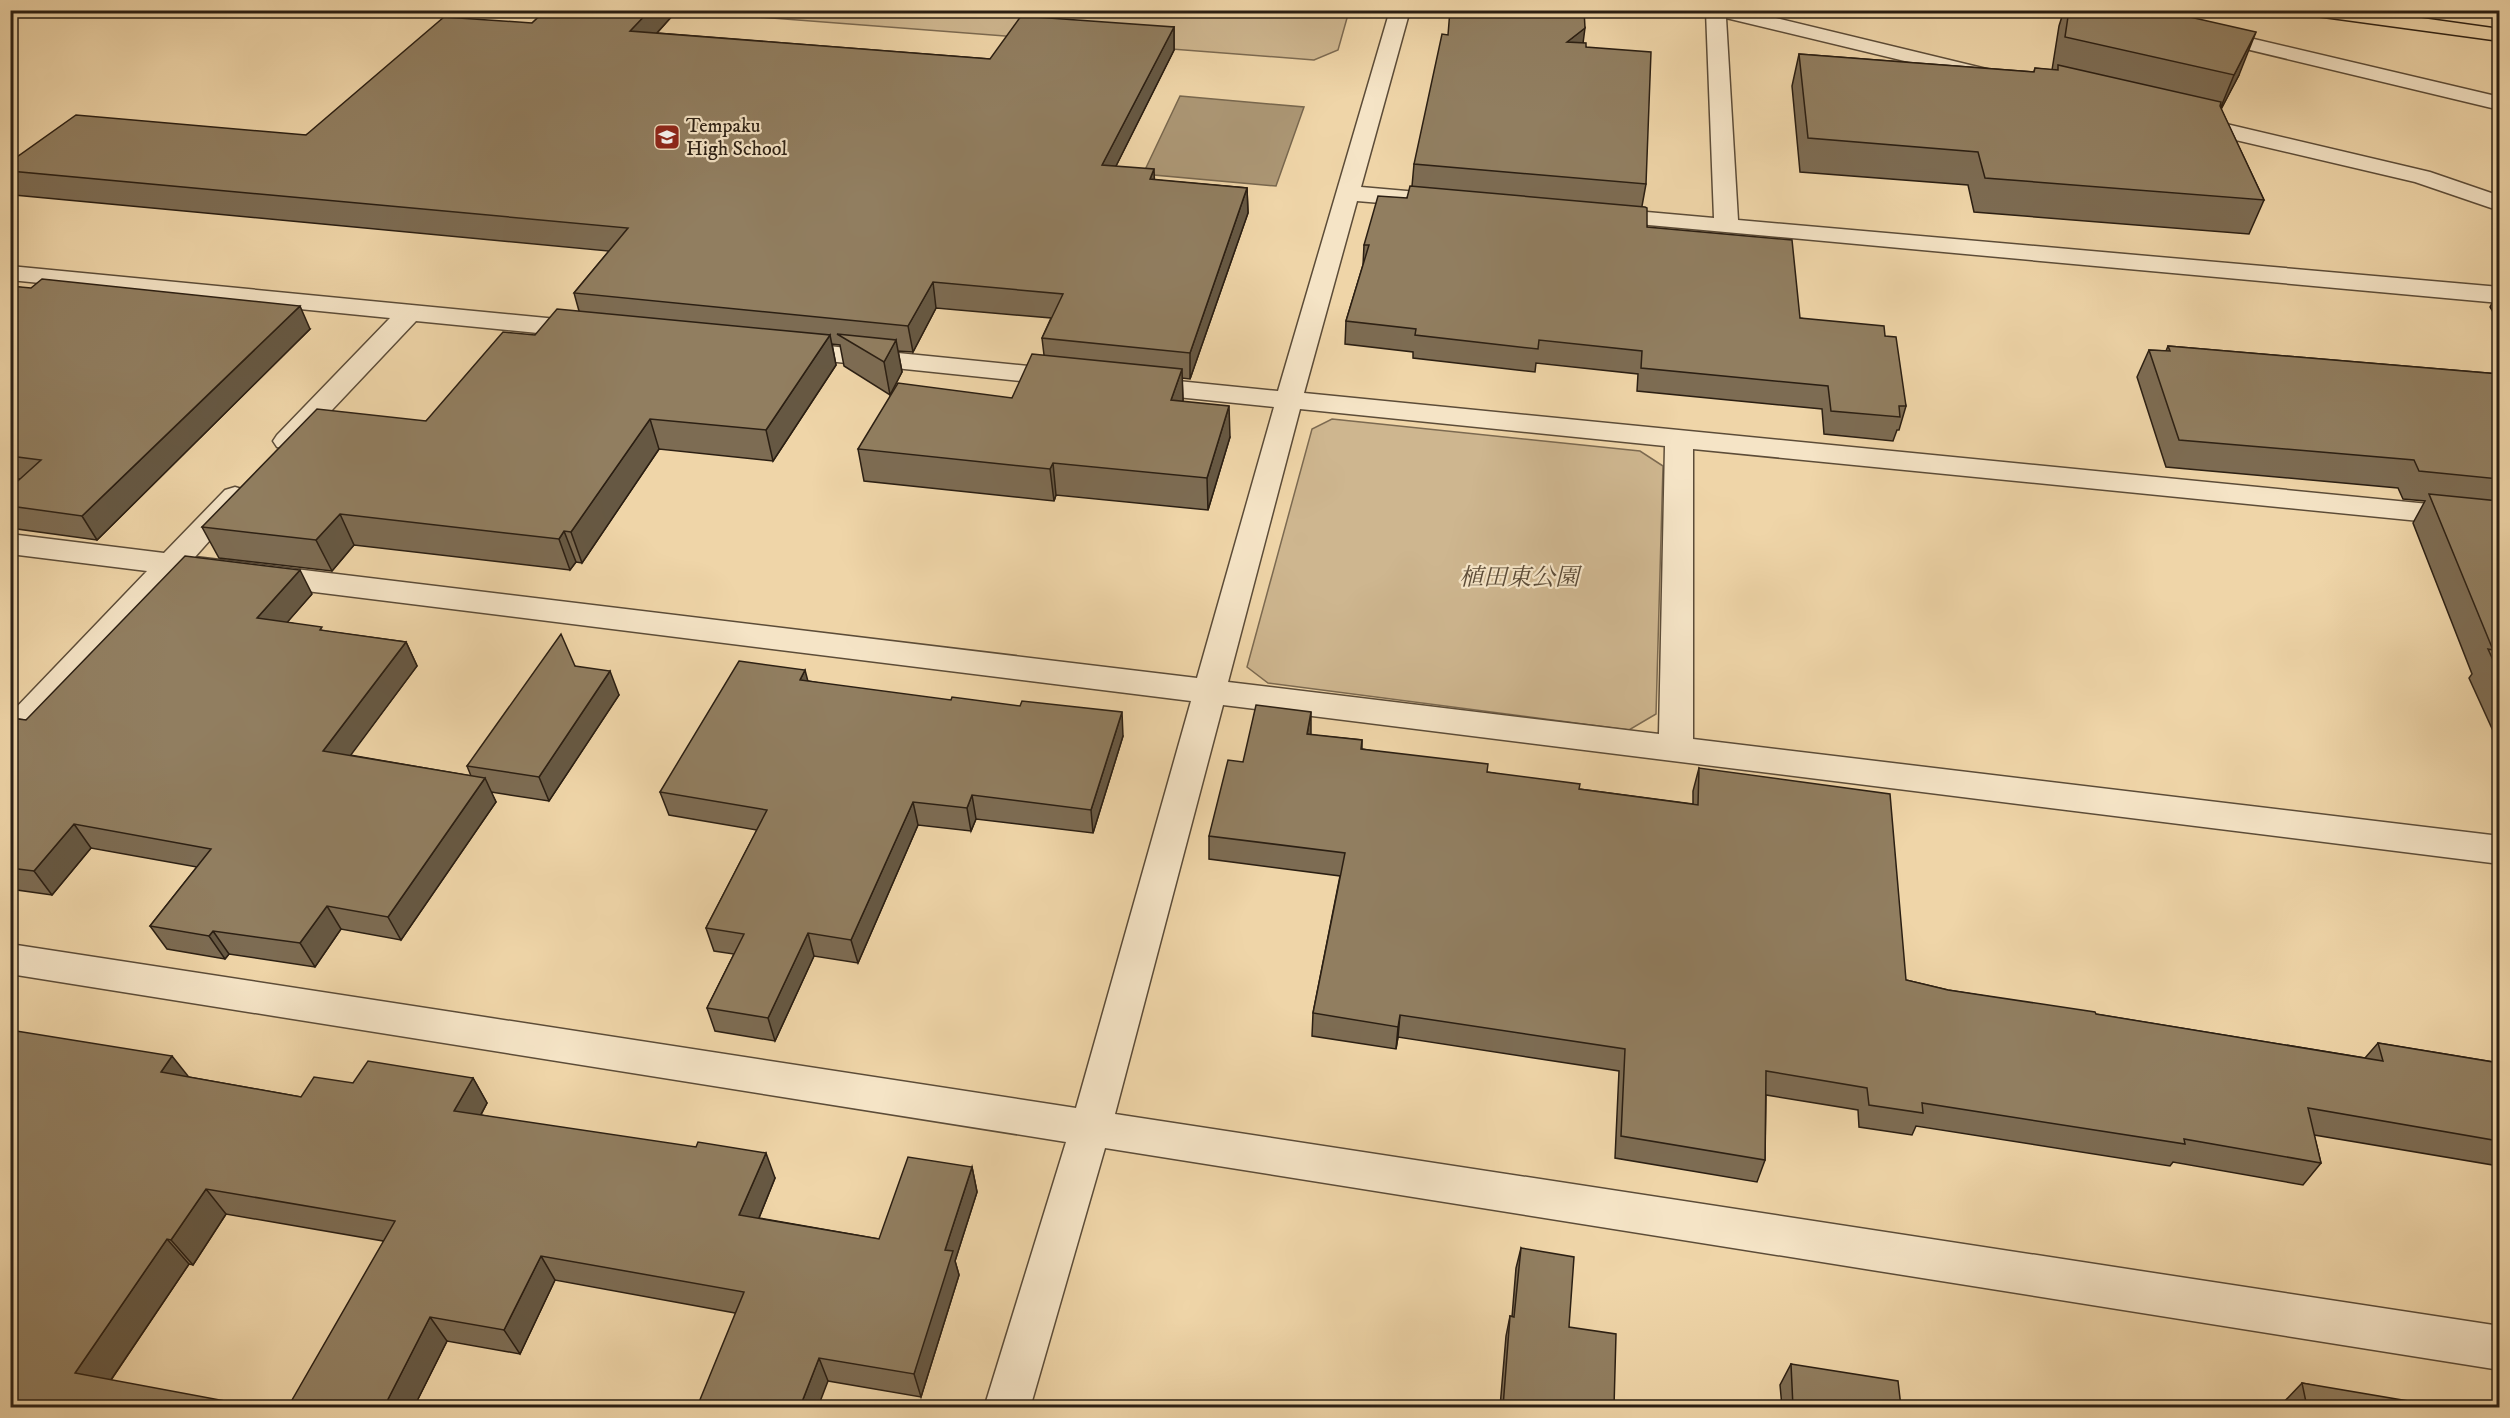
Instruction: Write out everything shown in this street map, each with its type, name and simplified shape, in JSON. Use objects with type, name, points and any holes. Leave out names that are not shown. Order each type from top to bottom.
[{"type":"highway","points":[[2316,10],[2499,35]]},
{"type":"street","points":[[1007,1407],[1091,1127],[1289,400],[1400,10]]},
{"type":"street","points":[[1726,226],[1716,10],[2017,81]]},
{"type":"street","points":[[2185,29],[2499,104]]},
{"type":"street","points":[[2167,117],[2422,177],[2499,204]]},
{"type":"street","points":[[1348,193],[1478,205]]},
{"type":"street","points":[[1584,214],[2499,295]]},
{"type":"street","points":[[10,273],[611,333]]},
{"type":"street","points":[[10,735],[409,313]]},
{"type":"street","points":[[766,348],[2499,520]]},
{"type":"street","points":[[1676,748],[1679,439]]},
{"type":"street","points":[[10,544],[2499,849]]},
{"type":"street","points":[[10,959],[2499,1347]]},
{"type":"green space","points":[[681,11],[1349,11],[1338,50],[1314,60]]},
{"type":"green space","name":"植田東公園","points":[[1332,419],[1640,451],[1663,466],[1656,714],[1629,730],[1268,683],[1247,667],[1312,429]]},
{"type":"shaded area","points":[[1180,96],[1304,107],[1276,186],[1143,174]]},
{"type":"building","points":[[546,10],[650,10],[630,31],[990,59],[1021,16],[1174,27],[1102,165],[1154,169],[1150,179],[1247,188],[1190,353],[1042,338],[1063,294],[933,282],[908,326],[574,293],[628,228],[10,171],[10,162],[76,115],[306,135],[444,17],[532,23]]},
{"type":"building","points":[[1450,10],[1584,10],[1585,28],[1567,42],[1586,43],[1586,47],[1651,52],[1646,184],[1414,164],[1442,34],[1448,35]]},
{"type":"building","points":[[2069,10],[2159,10],[2256,32],[2234,75],[2065,37]]},
{"type":"building","points":[[1799,54],[2034,72],[2035,68],[2058,70],[2058,65],[2221,102],[2220,106],[2264,200],[1985,178],[1978,152],[1808,138]]},
{"type":"building","points":[[1410,186],[1645,207],[1647,208],[1647,227],[1792,240],[1800,318],[1884,326],[1885,336],[1896,337],[1906,406],[1899,406],[1900,417],[1831,411],[1828,386],[1641,368],[1642,351],[1539,340],[1538,349],[1415,335],[1416,329],[1346,321],[1369,245],[1364,245],[1378,196],[1407,198]]},
{"type":"building","points":[[42,279],[300,306],[82,516],[10,506],[10,488],[41,460],[10,456],[10,286],[31,288]]},
{"type":"building","points":[[557,309],[830,335],[766,430],[650,419],[571,532],[564,531],[559,539],[340,514],[316,540],[202,527],[317,409],[426,421],[503,332],[535,335]]},
{"type":"building","points":[[837,334],[896,340],[884,362]]},
{"type":"building","points":[[2168,346],[2499,374],[2499,479],[2419,471],[2414,460],[2179,440],[2149,350],[2170,351]]},
{"type":"building","points":[[1032,354],[1182,369],[1171,400],[1229,406],[1207,478],[1053,463],[1050,469],[858,449],[898,383],[1012,398]]},
{"type":"building","points":[[2429,494],[2499,501],[2499,673],[2488,649],[2493,650]]},
{"type":"building","points":[[185,556],[300,570],[257,618],[322,627],[320,630],[406,642],[323,751],[485,778],[388,917],[327,906],[300,943],[213,931],[209,936],[150,926],[211,849],[74,824],[34,871],[10,868],[10,718],[26,720]]},
{"type":"building","points":[[561,634],[575,666],[610,671],[539,777],[467,766]]},
{"type":"building","points":[[739,661],[805,670],[800,680],[951,700],[952,697],[1020,706],[1022,701],[1122,712],[1091,810],[972,795],[967,808],[913,802],[851,940],[808,933],[768,1018],[707,1008],[744,934],[706,928],[767,810],[660,792]]},
{"type":"building","points":[[1256,705],[1311,712],[1307,734],[1362,740],[1361,749],[1488,764],[1487,772],[1580,784],[1579,789],[1698,805],[1699,768],[1890,794],[1906,980],[1948,990],[2095,1012],[2096,1014],[2383,1061],[2378,1043],[2499,1063],[2499,1141],[2308,1108],[2321,1163],[2184,1139],[2185,1144],[1922,1103],[1923,1113],[1869,1105],[1867,1088],[1766,1071],[1765,1160],[1621,1136],[1625,1049],[1400,1015],[1398,1027],[1313,1013],[1345,853],[1209,836],[1228,760],[1243,762]]},
{"type":"building","points":[[10,1030],[172,1056],[161,1072],[301,1097],[314,1077],[353,1083],[368,1061],[473,1078],[454,1111],[696,1147],[698,1142],[766,1153],[739,1215],[879,1239],[908,1157],[972,1167],[945,1250],[953,1251],[914,1374],[819,1358],[800,1407],[697,1407],[744,1292],[541,1256],[504,1330],[430,1317],[384,1407],[288,1407],[395,1221],[206,1189],[171,1240],[167,1239],[75,1373],[257,1407],[10,1407]]},
{"type":"building","points":[[1521,1248],[1574,1257],[1569,1327],[1616,1334],[1614,1407],[1503,1407],[1510,1316],[1514,1317]]},
{"type":"building","points":[[1791,1364],[1898,1381],[1901,1407],[1793,1407]]},
{"type":"building","points":[[2302,1383],[2414,1402],[2416,1407],[2307,1407]]},
{"type":"building","points":[[533,1403],[567,1407],[531,1407]]},
{"type":"place","name":"Tempaku High School","points":[[667,137]]}]
